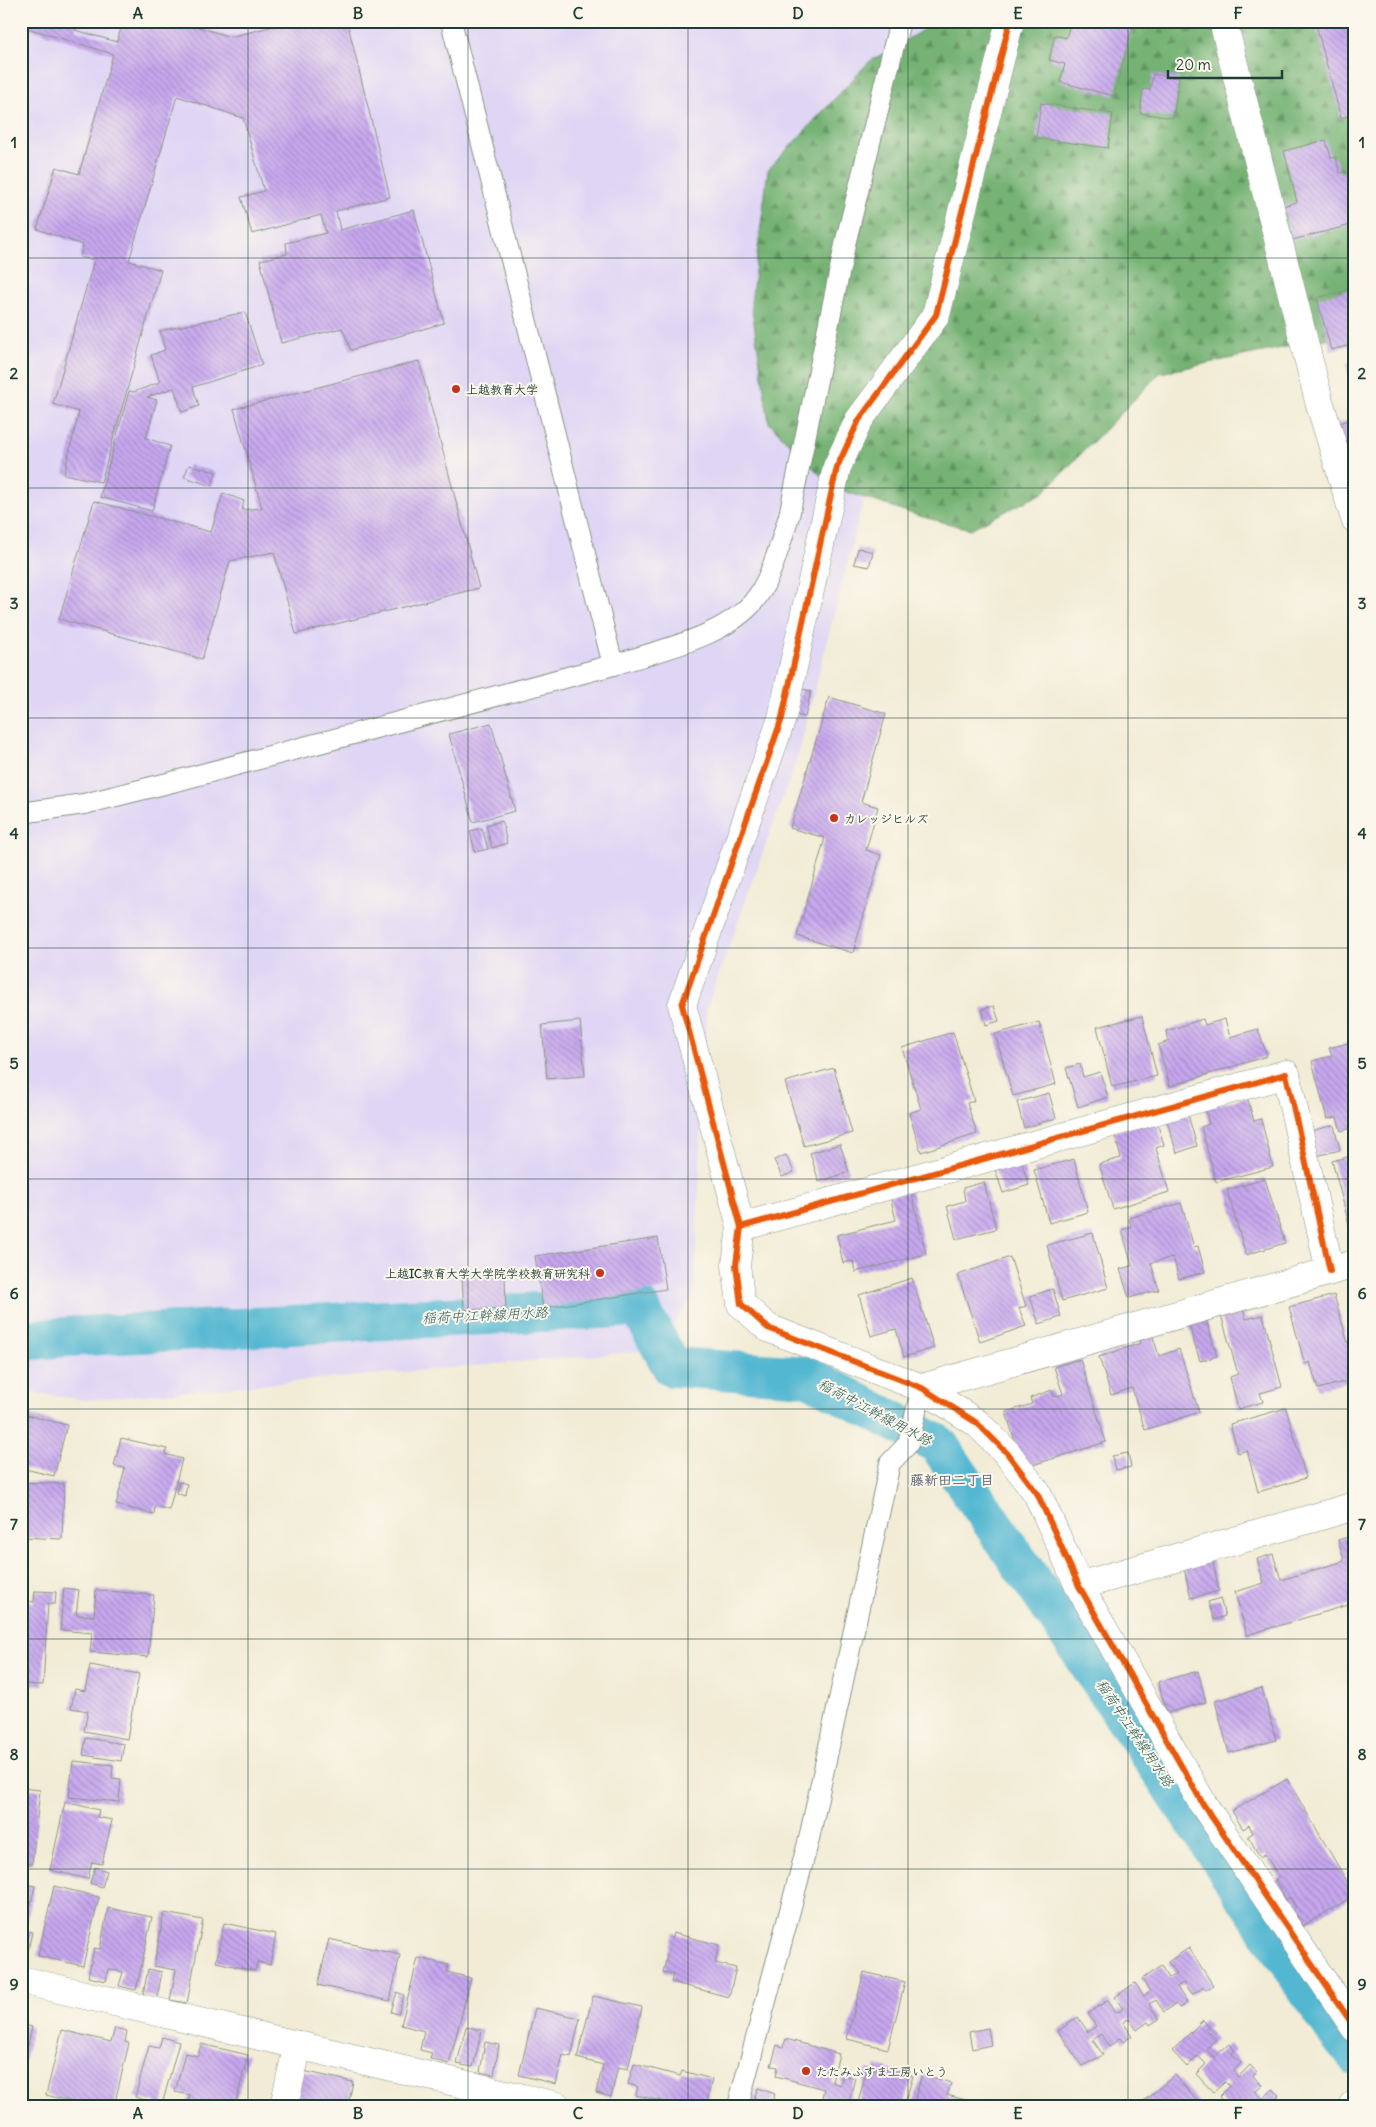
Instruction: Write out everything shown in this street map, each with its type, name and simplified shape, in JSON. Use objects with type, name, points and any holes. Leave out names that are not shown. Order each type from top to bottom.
[{"type":"street","points":[[1010,21],[936,315],[859,420],[838,467],[782,718],[682,1005],[741,1227],[736,1265],[741,1304],[768,1328],[922,1388],[977,1422],[1007,1453],[1036,1493],[1079,1586],[1203,1804],[1355,2028]]},
{"type":"street","points":[[1223,21],[1319,401],[1355,519]]},
{"type":"street","points":[[741,1227],[1286,1074],[1342,1268],[922,1388]]},
{"type":"street","points":[[1079,1586],[1355,1506]]},
{"type":"street","points":[[21,1980],[557,2106]]},
{"type":"street","points":[[284,2106],[298,2045]]},
{"type":"lane","points":[[451,21],[613,665]]},
{"type":"lane","points":[[21,813],[84,804],[180,780],[613,665],[707,634],[734,620],[760,592],[775,559],[789,516],[846,240],[900,21]]},
{"type":"lane","points":[[738,2106],[809,1839],[890,1462],[908,1444],[922,1388]]},
{"type":"shaded area","name":"上越教育大学","points":[[21,21],[985,21],[798,756],[707,1007],[694,1295],[656,1350],[86,1400],[21,1391]]},
{"type":"green space","points":[[938,21],[1355,21],[1355,333],[1160,373],[1043,493],[970,529],[919,516],[832,487],[769,423],[751,303],[768,170],[869,62]]},
{"type":"building","points":[[21,21],[78,21],[75,30],[117,42],[123,21],[180,21],[230,37],[294,21],[347,21],[390,197],[336,211],[340,230],[414,210],[444,323],[351,350],[342,328],[281,343],[260,260],[287,254],[286,243],[326,233],[321,215],[252,234],[241,197],[264,191],[243,118],[177,96],[129,261],[161,270],[101,482],[64,474],[79,412],[53,404],[94,260],[80,257],[83,245],[37,229],[56,167],[79,174],[113,54],[24,27],[21,36]]},
{"type":"building","points":[[1071,21],[1134,21],[1114,96],[1060,82],[1065,64],[1049,60],[1055,35],[1066,38]]},
{"type":"building","points":[[1315,21],[1355,21],[1355,114],[1341,118]]},
{"type":"building","points":[[1153,74],[1179,78],[1173,118],[1140,113],[1143,89],[1150,90]]},
{"type":"building","points":[[1041,103],[1113,114],[1108,148],[1036,138]]},
{"type":"building","points":[[1326,140],[1331,158],[1336,157],[1340,173],[1348,171],[1355,197],[1355,224],[1292,240],[1283,206],[1297,202],[1284,151]]},
{"type":"building","points":[[1355,288],[1355,344],[1331,350],[1317,298]]},
{"type":"building","points":[[245,312],[262,365],[193,387],[199,406],[182,412],[174,388],[147,397],[157,400],[146,438],[170,446],[152,511],[100,497],[129,391],[134,392],[160,382],[151,355],[165,350],[160,331]]},
{"type":"building","points":[[419,361],[479,588],[296,634],[274,552],[230,561],[202,659],[59,619],[94,501],[211,532],[223,493],[244,501],[242,510],[262,508],[234,409]]},
{"type":"building","points":[[1355,361],[1355,390],[1354,390],[1346,364]]},
{"type":"building","points":[[1355,418],[1355,450],[1344,454],[1334,425]]},
{"type":"building","points":[[189,465],[216,472],[212,486],[184,477]]},
{"type":"building","points":[[858,548],[873,552],[869,567],[854,564]]},
{"type":"building","points":[[801,689],[811,691],[805,717],[795,715]]},
{"type":"building","name":"カレッジヒルズ","points":[[829,697],[886,714],[861,802],[878,807],[866,850],[881,855],[853,953],[797,936],[825,838],[790,828]]},
{"type":"building","points":[[491,723],[515,811],[473,822],[449,734]]},
{"type":"building","points":[[502,821],[507,843],[492,848],[486,825]]},
{"type":"building","points":[[482,828],[488,849],[475,852],[470,831]]},
{"type":"building","points":[[994,1006],[999,1021],[986,1025],[982,1009]]},
{"type":"building","points":[[1142,1016],[1157,1076],[1112,1087],[1097,1027]]},
{"type":"building","points":[[1203,1019],[1205,1025],[1225,1019],[1230,1037],[1258,1029],[1267,1056],[1170,1086],[1158,1045],[1169,1041],[1166,1031]]},
{"type":"building","points":[[580,1021],[585,1076],[547,1079],[542,1025]]},
{"type":"building","points":[[1039,1022],[1056,1084],[1013,1096],[995,1034]]},
{"type":"building","points":[[953,1032],[974,1101],[967,1103],[977,1134],[921,1152],[909,1113],[921,1109],[902,1048]]},
{"type":"building","points":[[1353,1042],[1355,1127],[1341,1131],[1337,1117],[1327,1119],[1312,1061],[1332,1056],[1329,1048]]},
{"type":"building","points":[[1080,1064],[1083,1077],[1100,1072],[1108,1097],[1078,1107],[1066,1068]]},
{"type":"building","points":[[834,1068],[852,1133],[804,1146],[785,1082]]},
{"type":"building","points":[[1049,1093],[1056,1118],[1024,1128],[1017,1102]]},
{"type":"building","points":[[1247,1097],[1254,1121],[1261,1119],[1273,1167],[1216,1182],[1201,1127],[1209,1124],[1205,1108]]},
{"type":"building","points":[[1187,1111],[1197,1146],[1177,1153],[1166,1118]]},
{"type":"building","points":[[1156,1119],[1164,1145],[1156,1148],[1169,1192],[1113,1209],[1099,1164],[1121,1158],[1114,1132]]},
{"type":"building","points":[[1334,1125],[1340,1150],[1309,1158],[1303,1133]]},
{"type":"building","points":[[840,1144],[849,1172],[819,1182],[810,1153]]},
{"type":"building","points":[[786,1155],[794,1172],[782,1177],[774,1160]]},
{"type":"building","points":[[1019,1155],[1029,1185],[1003,1193],[993,1163]]},
{"type":"building","points":[[1355,1155],[1355,1234],[1352,1235],[1332,1161]]},
{"type":"building","points":[[1074,1159],[1088,1212],[1049,1223],[1034,1170]]},
{"type":"building","points":[[1265,1179],[1285,1243],[1246,1255],[1227,1190]]},
{"type":"building","points":[[984,1182],[996,1229],[956,1239],[947,1206],[965,1201],[963,1188]]},
{"type":"building","points":[[911,1191],[926,1254],[855,1272],[853,1261],[843,1263],[837,1235],[896,1220],[890,1196]]},
{"type":"building","points":[[1181,1203],[1194,1247],[1198,1246],[1205,1272],[1179,1279],[1173,1257],[1151,1263],[1159,1290],[1129,1298],[1120,1269],[1132,1266],[1122,1230],[1131,1227],[1129,1218]]},
{"type":"building","points":[[1093,1233],[1108,1288],[1062,1301],[1047,1245]]},
{"type":"building","name":"上越IC教育大学大学院学校教育研究科","points":[[658,1238],[666,1289],[543,1308],[535,1256]]},
{"type":"building","points":[[1010,1257],[1026,1306],[1019,1308],[1026,1326],[980,1342],[958,1275]]},
{"type":"building","points":[[505,1275],[506,1308],[464,1310],[462,1277]]},
{"type":"building","points":[[912,1278],[934,1348],[904,1357],[896,1329],[871,1336],[859,1295]]},
{"type":"building","points":[[1053,1289],[1061,1317],[1039,1324],[1030,1296]]},
{"type":"building","points":[[1334,1295],[1355,1367],[1355,1379],[1318,1389],[1310,1362],[1305,1364],[1289,1307]]},
{"type":"building","points":[[1243,1309],[1246,1319],[1263,1315],[1282,1387],[1260,1393],[1263,1402],[1238,1409],[1230,1377],[1238,1374],[1221,1315]]},
{"type":"building","points":[[1206,1319],[1217,1356],[1200,1361],[1189,1325]]},
{"type":"building","points":[[1152,1333],[1159,1356],[1179,1349],[1199,1412],[1145,1430],[1132,1388],[1111,1395],[1099,1357],[1141,1343],[1139,1337]]},
{"type":"building","points":[[1080,1359],[1106,1442],[1023,1468],[1006,1412],[1032,1404],[1030,1398],[1052,1390],[1054,1397],[1063,1394],[1054,1367]]},
{"type":"building","points":[[1286,1408],[1306,1478],[1258,1492],[1247,1450],[1238,1453],[1230,1424]]},
{"type":"building","points":[[27,1415],[67,1425],[54,1476],[21,1468],[21,1429],[23,1430]]},
{"type":"building","points":[[121,1438],[167,1449],[165,1454],[182,1459],[169,1510],[155,1506],[154,1514],[116,1505],[125,1468],[114,1466]]},
{"type":"building","points":[[1128,1453],[1131,1467],[1115,1470],[1112,1456]]},
{"type":"building","points":[[21,1482],[64,1484],[62,1539],[21,1537]]},
{"type":"building","points":[[179,1482],[187,1484],[185,1496],[176,1493]]},
{"type":"building","points":[[1355,1535],[1355,1603],[1247,1635],[1235,1592],[1264,1583],[1257,1559],[1273,1554],[1281,1580],[1344,1561],[1338,1540]]},
{"type":"building","points":[[1212,1558],[1219,1591],[1191,1598],[1183,1564]]},
{"type":"building","points":[[64,1588],[79,1590],[76,1615],[94,1616],[96,1590],[154,1595],[148,1657],[90,1652],[92,1633],[60,1630]]},
{"type":"building","points":[[35,1591],[56,1592],[55,1604],[48,1604],[43,1685],[21,1684],[21,1601],[34,1602]]},
{"type":"building","points":[[1220,1598],[1225,1616],[1214,1620],[1208,1602]]},
{"type":"building","points":[[90,1665],[139,1674],[127,1739],[84,1731],[88,1711],[71,1708],[75,1689],[85,1691]]},
{"type":"building","points":[[1198,1671],[1206,1702],[1167,1713],[1158,1682]]},
{"type":"building","points":[[1262,1688],[1276,1740],[1229,1753],[1215,1701]]},
{"type":"building","points":[[86,1738],[124,1744],[121,1761],[83,1755]]},
{"type":"building","points":[[73,1761],[113,1765],[112,1778],[121,1779],[119,1802],[69,1797]]},
{"type":"building","points":[[1287,1779],[1355,1895],[1303,1926],[1293,1909],[1296,1907],[1290,1897],[1286,1900],[1275,1880],[1279,1877],[1265,1854],[1260,1857],[1248,1836],[1253,1833],[1249,1825],[1243,1829],[1232,1811]]},
{"type":"building","points":[[21,1788],[40,1790],[32,1864],[21,1863]]},
{"type":"building","points":[[65,1802],[99,1810],[97,1817],[112,1820],[102,1864],[92,1862],[88,1879],[50,1870]]},
{"type":"building","points":[[95,1867],[107,1871],[102,1887],[90,1883]]},
{"type":"building","points":[[21,1883],[35,1886],[25,1930],[32,1932],[25,1965],[21,1964]]},
{"type":"building","points":[[54,1886],[99,1897],[83,1966],[38,1956]]},
{"type":"building","points":[[108,1908],[152,1917],[136,1990],[119,1986],[123,1972],[108,1969],[106,1981],[88,1977],[94,1948],[100,1949]]},
{"type":"building","points":[[164,1913],[203,1920],[187,2003],[170,2000],[176,1970],[154,1966]]},
{"type":"building","points":[[224,1923],[276,1934],[270,1965],[257,1962],[255,1971],[216,1962]]},
{"type":"building","points":[[673,1933],[719,1945],[715,1963],[736,1968],[729,1997],[671,1982],[673,1974],[663,1972]]},
{"type":"building","points":[[329,1939],[400,1955],[390,2001],[318,1985]]},
{"type":"building","points":[[1189,1948],[1213,1985],[1206,1990],[1204,1987],[1191,1995],[1183,1983],[1177,1987],[1187,2003],[1179,2008],[1176,2004],[1164,2012],[1156,2000],[1149,2004],[1159,2019],[1150,2025],[1148,2022],[1137,2030],[1129,2019],[1123,2022],[1132,2036],[1123,2042],[1120,2038],[1109,2047],[1101,2034],[1093,2040],[1103,2055],[1082,2066],[1058,2031],[1078,2017],[1088,2032],[1096,2026],[1088,2014],[1108,2000],[1116,2013],[1123,2009],[1115,1997],[1135,1983],[1144,1996],[1150,1992],[1142,1979],[1161,1966],[1169,1978],[1176,1974],[1168,1962]]},
{"type":"building","points":[[418,1958],[449,1965],[447,1972],[471,1978],[449,2064],[430,2059],[432,2053],[420,2050],[424,2031],[401,2025]]},
{"type":"building","points":[[148,1969],[162,1972],[157,1998],[143,1995]]},
{"type":"building","points":[[864,1972],[905,1982],[888,2049],[847,2039]]},
{"type":"building","points":[[397,1992],[404,1995],[398,2014],[391,2012]]},
{"type":"building","points":[[593,1996],[642,2007],[628,2069],[618,2067],[611,2097],[596,2093],[603,2065],[577,2058]]},
{"type":"building","points":[[535,2008],[580,2018],[571,2057],[563,2055],[556,2084],[519,2075]]},
{"type":"building","points":[[1203,2020],[1209,2026],[1206,2029],[1216,2039],[1206,2049],[1214,2057],[1229,2044],[1235,2050],[1232,2054],[1241,2063],[1233,2072],[1238,2077],[1250,2065],[1257,2072],[1253,2076],[1262,2085],[1255,2091],[1263,2099],[1273,2089],[1279,2095],[1276,2098],[1283,2106],[1249,2106],[1247,2104],[1245,2106],[1227,2106],[1219,2097],[1230,2086],[1225,2081],[1213,2092],[1196,2074],[1206,2064],[1198,2056],[1187,2067],[1172,2051]]},
{"type":"building","points":[[21,2024],[32,2027],[22,2072],[21,2072]]},
{"type":"building","points":[[466,2027],[482,2030],[473,2067],[457,2064]]},
{"type":"building","points":[[115,2028],[127,2031],[125,2042],[129,2043],[114,2106],[89,2106],[46,2095],[62,2030],[111,2042]]},
{"type":"building","points":[[988,2028],[991,2045],[972,2049],[969,2032]]},
{"type":"building","points":[[162,2037],[179,2042],[162,2105],[135,2097],[149,2046],[159,2048]]},
{"type":"building","name":"たたみふすま工房いとう","points":[[786,2039],[839,2054],[832,2082],[840,2085],[843,2075],[855,2078],[848,2106],[834,2106],[821,2102],[824,2089],[776,2076],[778,2067],[771,2066],[777,2045],[783,2047]]},
{"type":"building","points":[[485,2042],[499,2045],[494,2075],[480,2072]]},
{"type":"building","points":[[201,2044],[248,2055],[235,2106],[203,2106],[188,2102],[190,2095],[175,2092],[185,2053],[198,2056]]},
{"type":"building","points":[[634,2064],[680,2076],[682,2071],[712,2079],[706,2106],[669,2106],[669,2103],[636,2095],[638,2087],[628,2084]]},
{"type":"building","points":[[877,2066],[913,2076],[904,2106],[857,2106],[867,2069],[875,2071]]},
{"type":"building","points":[[299,2070],[353,2082],[348,2106],[306,2106],[291,2102]]},
{"type":"building","points":[[922,2074],[951,2083],[947,2095],[969,2101],[967,2106],[913,2106]]},
{"type":"building","points":[[1175,2075],[1201,2106],[1142,2106],[1140,2104]]},
{"type":"building","points":[[758,2088],[775,2094],[770,2106],[751,2106]]},
{"type":"waterway","name":"稲荷中江幹線用水路","points":[[21,1341],[64,1337],[639,1307],[672,1367],[807,1376],[938,1444],[1335,2030],[1355,2055]]},
{"type":"cycle path","points":[[1010,21],[936,315],[859,420],[837,467],[782,718],[682,1005],[741,1227],[736,1265],[741,1304],[768,1328],[922,1388],[977,1423],[1007,1453],[1037,1493],[1079,1586],[1203,1804],[1355,2028]]},
{"type":"cycle path","points":[[741,1227],[1286,1074],[1330,1271]]},
{"type":"place","name":"上越教育大学","points":[[456,389]]},
{"type":"place","name":"カレッジヒルズ","points":[[834,818]]},
{"type":"place","name":"上越IC教育大学大学院学校教育研究科","points":[[600,1273]]},
{"type":"place","name":"たたみふすま工房いとう","points":[[806,2071]]},
{"type":"district","name":"藤新田二丁目","points":[[952,1480]]}]
